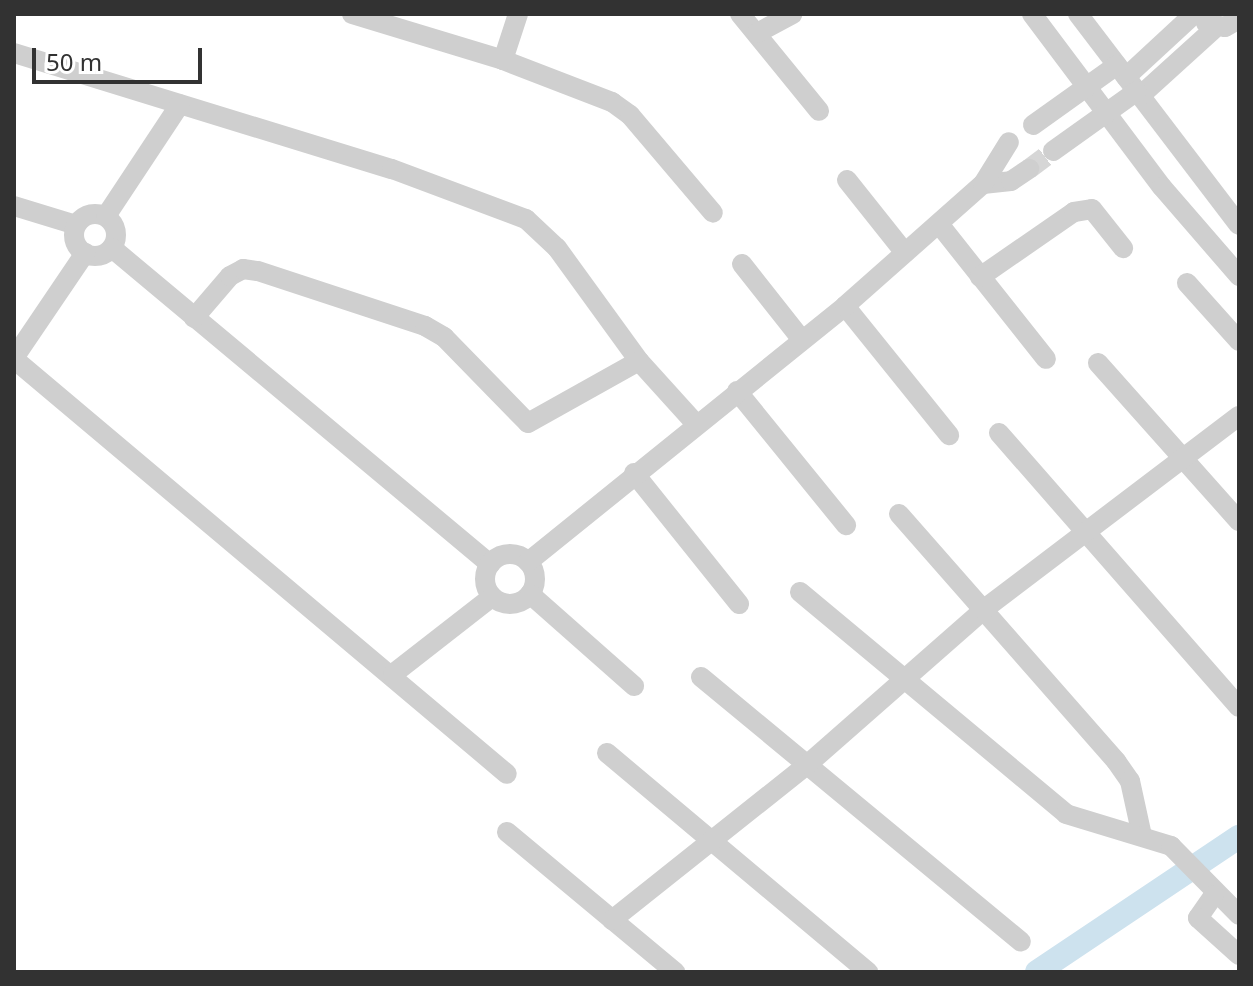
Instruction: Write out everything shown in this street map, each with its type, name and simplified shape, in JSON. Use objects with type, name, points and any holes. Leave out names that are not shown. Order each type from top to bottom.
[{"type":"street","points":[[352,14],[503,60],[589,92],[630,115],[713,213]]},
{"type":"street","points":[[503,60],[518,14]]},
{"type":"street","points":[[740,14],[819,111]]},
{"type":"street","points":[[757,33],[792,14]]},
{"type":"street","points":[[1032,14],[1085,86],[1239,276]]},
{"type":"street","points":[[1078,14],[1239,225]]},
{"type":"street","points":[[1053,151],[1107,113],[1130,82],[1196,14],[1216,27]]},
{"type":"street","points":[[1033,125],[1085,86],[1130,82],[1216,27],[1239,19]]},
{"type":"street","points":[[14,53],[392,169],[526,219],[557,248],[639,361],[696,424]]},
{"type":"street","points":[[106,216],[180,104]]},
{"type":"street","points":[[528,562],[634,473],[845,306],[939,224],[983,184],[1009,142]]},
{"type":"street","points":[[983,184],[1011,181],[1029,169]]},
{"type":"street","points":[[847,180],[905,253]]},
{"type":"street","points":[[14,206],[76,225]]},
{"type":"street","points":[[980,277],[1074,212],[1092,209],[1123,248]]},
{"type":"street","points":[[84,216],[106,216],[117,231],[112,248],[104,254],[85,253],[75,241],[76,225],[84,216]]},
{"type":"street","points":[[939,224],[1046,359]]},
{"type":"street","points":[[112,248],[490,564]]},
{"type":"street","points":[[85,253],[14,358],[393,674],[507,774]]},
{"type":"street","points":[[742,264],[802,340]]},
{"type":"street","points":[[194,318],[230,276],[243,269],[328,293],[444,337],[528,423],[639,361]]},
{"type":"street","points":[[1187,283],[1239,341]]},
{"type":"street","points":[[845,306],[949,435]]},
{"type":"street","points":[[1098,363],[1239,521]]},
{"type":"street","points":[[737,391],[846,525]]},
{"type":"street","points":[[612,920],[808,764],[902,677],[983,610],[1239,416]]},
{"type":"street","points":[[999,433],[1239,707]]},
{"type":"street","points":[[634,473],[739,604]]},
{"type":"street","points":[[899,514],[1123,771],[1137,803],[1142,836]]},
{"type":"street","points":[[512,554],[528,562],[535,577],[530,594],[516,604],[492,597],[485,581],[490,564],[512,554]]},
{"type":"street","points":[[800,592],[1066,814],[1171,846],[1209,889],[1239,915]]},
{"type":"street","points":[[530,594],[634,686]]},
{"type":"street","points":[[393,674],[492,597]]},
{"type":"street","points":[[701,677],[1021,942]]},
{"type":"street","points":[[607,753],[868,972]]},
{"type":"street","points":[[507,832],[675,972]]},
{"type":"street","points":[[1209,889],[1198,918],[1239,955]]},
{"type":"waterway","points":[[1037,972],[1239,837]]},
{"type":"tunnel","points":[[1029,169],[1053,151]]}]
